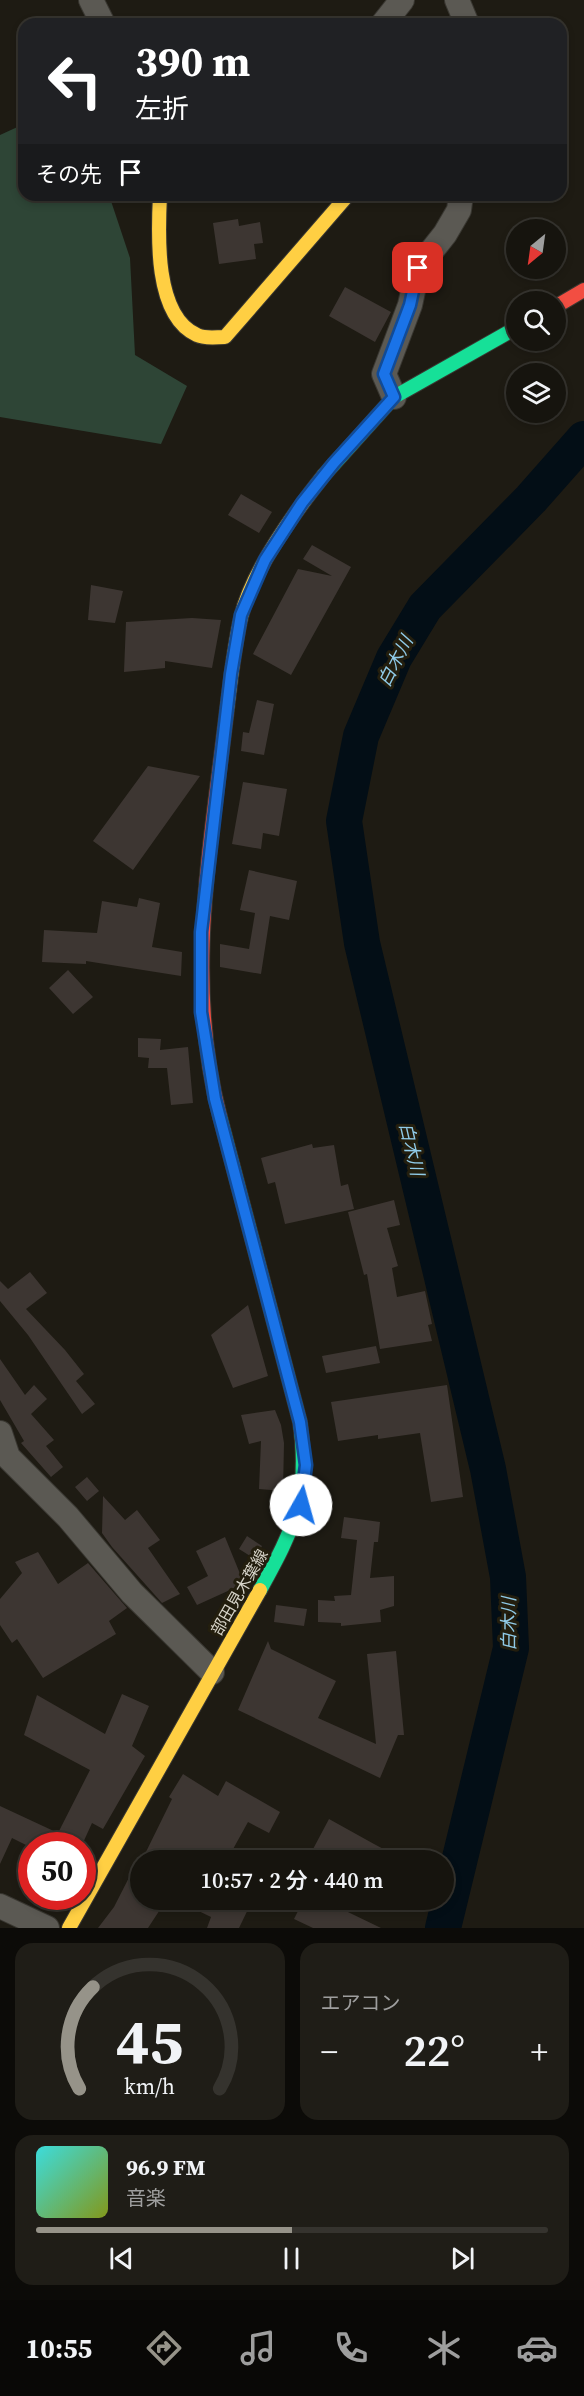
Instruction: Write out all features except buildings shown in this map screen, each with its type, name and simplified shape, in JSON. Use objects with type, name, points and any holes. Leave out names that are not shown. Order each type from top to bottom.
[{"type":"main road","points":[[159,201],[157,225],[160,259],[165,286],[177,321],[199,336],[225,337],[343,201]]},
{"type":"main road","points":[[566,301],[584,290]]},
{"type":"main road","name":"部田見木葉線","points":[[69,1928],[285,1545],[301,1505],[306,1465],[300,1422],[215,1099],[201,1012],[201,932],[231,674],[241,615],[265,560],[302,503],[334,463],[394,397],[506,334]]},
{"type":"street","points":[[91,0],[100,18]]},
{"type":"street","points":[[387,18],[402,0]]},
{"type":"street","points":[[457,0],[464,18]]},
{"type":"street","points":[[394,397],[384,374],[410,305],[418,268],[450,226],[459,210],[460,201]]},
{"type":"street","points":[[0,1433],[4,1459],[68,1517],[132,1593],[212,1671]]},
{"type":"street","points":[[0,1906],[47,1928]]},
{"type":"green space","points":[[18,127],[18,201],[111,201],[130,258],[135,355],[187,386],[161,444],[0,417],[0,135]]},
{"type":"waterway","name":"白木川","points":[[443,1928],[511,1648],[508,1577],[488,1469],[362,943],[344,821],[361,736],[394,658],[425,607],[531,499],[584,439]]},
{"type":"traffic: fast","points":[[324,475],[394,397],[506,334]]},
{"type":"traffic: fast","points":[[220,1117],[300,1422],[303,1448],[301,1491],[297,1510],[291,1528],[260,1590]]},
{"type":"traffic: slow","points":[[160,201],[159,251],[166,293],[173,311],[183,325],[197,335],[211,338],[225,337],[343,201]]},
{"type":"traffic: slow","points":[[227,709],[236,640],[246,599],[275,543],[324,475]]},
{"type":"traffic: slow","points":[[69,1928],[260,1590]]},
{"type":"traffic: jam","points":[[566,301],[584,290]]},
{"type":"traffic: jam","points":[[220,1117],[209,1066],[202,964],[208,862],[227,709]]},
{"type":"route","points":[[301,1505],[306,1465],[300,1422],[215,1099],[201,1012],[201,932],[231,674],[241,615],[265,560],[302,503],[334,463],[394,397],[384,374],[410,305],[418,268]]}]
